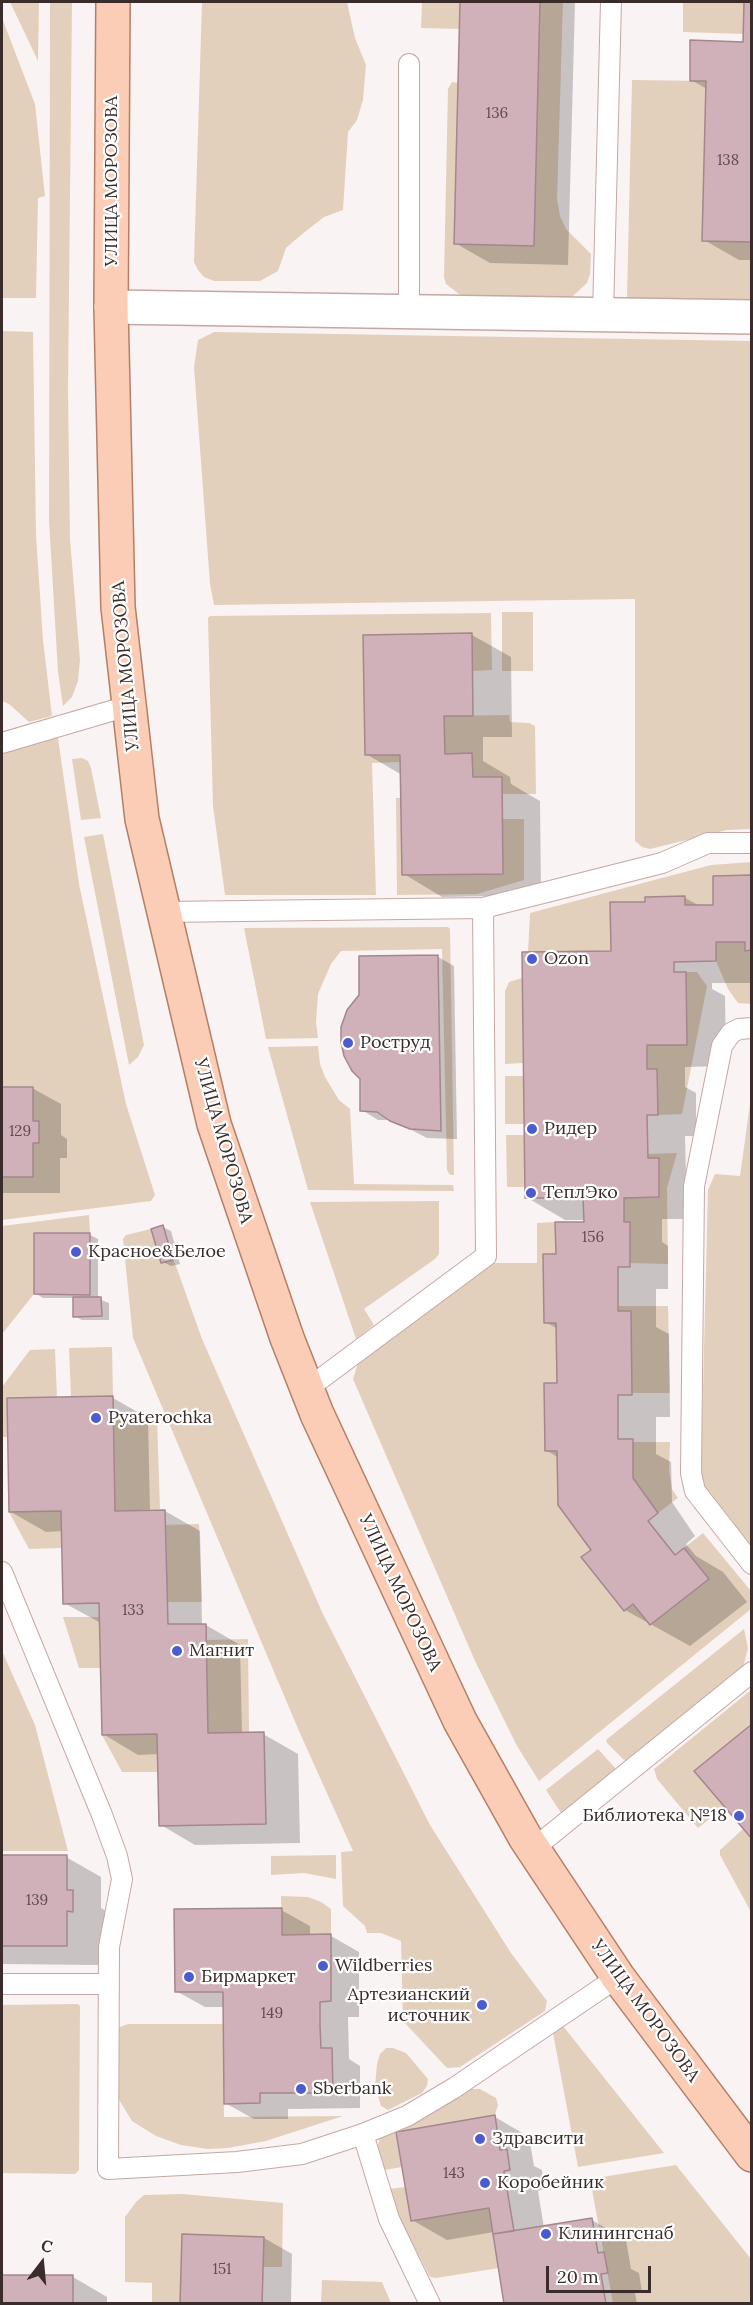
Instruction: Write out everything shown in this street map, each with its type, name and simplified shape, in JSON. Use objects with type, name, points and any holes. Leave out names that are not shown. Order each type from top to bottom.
[{"type":"main road","name":"УЛИЦА МОРОЗОВА","points":[[113,2],[111,307],[118,607],[142,819],[214,1124],[260,1262],[307,1389],[460,1722],[484,1768],[533,1850],[618,1977],[752,2155]]},
{"type":"street","points":[[111,307],[752,317]]},
{"type":"lane","points":[[603,314],[611,2]]},
{"type":"lane","points":[[409,64],[409,312]]},
{"type":"lane","points":[[2,743],[128,706]]},
{"type":"lane","points":[[163,912],[483,908],[662,863],[708,843],[752,843]]},
{"type":"lane","points":[[307,1389],[486,1256],[483,908]]},
{"type":"lane","points":[[752,1028],[739,1029],[731,1033],[724,1042],[694,1186],[691,1473],[695,1491],[752,1564]]},
{"type":"lane","points":[[2,1572],[117,1856],[122,1879],[109,1947],[108,2169],[237,2162],[302,2154],[363,2134],[407,2116],[454,2088],[618,1977]]},
{"type":"lane","points":[[533,1850],[752,1672]]},
{"type":"lane","points":[[2,1984],[109,1984]]},
{"type":"lane","points":[[363,2134],[388,2219],[430,2304]]},
{"type":"shaded area","points":[[10,2],[39,2],[38,61]]},
{"type":"shaded area","points":[[50,2],[72,2],[68,390],[70,539],[80,660],[78,681],[72,697],[63,706],[58,672],[49,520]]},
{"type":"shaded area","points":[[202,2],[347,2],[355,38],[366,65],[363,100],[357,120],[348,132],[343,210],[324,217],[301,235],[286,248],[278,271],[260,281],[214,281],[204,277],[194,262]]},
{"type":"shaded area","points":[[422,2],[460,2],[459,29],[421,28]]},
{"type":"shaded area","points":[[540,2],[563,2],[557,199],[560,216],[566,229],[591,254],[590,274],[587,283],[573,296],[566,299],[469,297],[459,294],[446,284],[444,277],[448,89],[452,82],[458,83],[454,244],[533,246]]},
{"type":"shaded area","points":[[683,2],[744,2],[744,34],[683,32]]},
{"type":"shaded area","points":[[2,18],[35,104],[45,196],[38,198],[36,298],[2,298]]},
{"type":"shaded area","points":[[632,80],[706,81],[702,241],[751,242],[751,300],[627,298]]},
{"type":"shaded area","points":[[2,331],[33,332],[36,535],[43,640],[52,716],[29,722],[9,704],[2,701]]},
{"type":"shaded area","points":[[214,332],[751,341],[751,829],[727,830],[650,849],[642,847],[635,841],[635,599],[214,605],[210,584],[194,367],[198,340]]},
{"type":"shaded area","points":[[502,612],[533,612],[533,671],[502,671]]},
{"type":"shaded area","points":[[491,613],[492,670],[473,671],[472,633],[363,635],[365,754],[400,755],[400,762],[372,763],[376,895],[225,895],[213,806],[208,618],[210,616]]},
{"type":"shaded area","points":[[509,715],[510,722],[529,723],[535,726],[536,794],[502,794],[473,777],[472,753],[445,754],[444,716]]},
{"type":"shaded area","points":[[54,735],[58,738],[79,884],[126,1104],[155,1195],[151,1201],[2,1220],[2,1177],[32,1177],[33,1143],[39,1142],[39,1122],[33,1121],[33,1087],[2,1087],[2,750]]},
{"type":"shaded area","points":[[82,758],[88,761],[91,768],[101,818],[81,820],[72,759]]},
{"type":"shaded area","points":[[396,798],[401,798],[402,875],[503,874],[502,819],[524,819],[524,880],[477,894],[397,895]]},
{"type":"shaded area","points":[[103,834],[144,1045],[138,1057],[129,1065],[84,837]]},
{"type":"shaded area","points":[[751,862],[751,875],[713,876],[713,905],[685,905],[685,896],[645,897],[645,902],[610,902],[611,951],[528,952],[530,913],[711,865]]},
{"type":"shaded area","points":[[448,927],[450,929],[454,1175],[450,1175],[447,1170],[442,949],[341,951],[331,964],[318,994],[316,1022],[318,1038],[266,1039],[244,928]]},
{"type":"shaded area","points":[[716,942],[745,942],[745,950],[751,950],[751,1004],[738,1003],[728,989],[716,961]]},
{"type":"shaded area","points":[[686,972],[697,972],[707,986],[682,1114],[658,1115],[657,1070],[647,1069],[647,1045],[687,1045]]},
{"type":"shaded area","points":[[522,978],[523,1063],[505,1064],[505,991],[509,982]]},
{"type":"shaded area","points":[[318,1046],[320,1064],[325,1077],[339,1100],[350,1109],[354,1184],[453,1185],[454,1191],[308,1190],[268,1047]]},
{"type":"shaded area","points":[[505,1076],[523,1076],[524,1124],[505,1124]]},
{"type":"shaded area","points":[[751,1097],[751,1549],[703,1486],[701,1469],[708,1190],[715,1174],[740,1176]]},
{"type":"shaded area","points":[[506,1135],[524,1135],[524,1187],[507,1187]]},
{"type":"shaded area","points":[[677,1153],[667,1188],[668,1264],[630,1263],[630,1222],[624,1222],[624,1198],[659,1197],[659,1158],[648,1158],[648,1154]]},
{"type":"shaded area","points":[[439,1201],[439,1254],[364,1309],[374,1325],[356,1339],[310,1202]]},
{"type":"shaded area","points":[[89,1215],[90,1233],[34,1233],[34,1294],[2,1334],[2,1226]]},
{"type":"shaded area","points":[[555,1222],[556,1254],[543,1255],[544,1322],[556,1323],[557,1383],[544,1384],[545,1451],[557,1451],[591,1550],[581,1558],[623,1611],[633,1604],[650,1625],[709,1579],[684,1548],[703,1533],[751,1591],[751,1609],[539,1781],[517,1746],[475,1661],[353,1379],[363,1357],[489,1263],[537,1263],[537,1223]]},
{"type":"shaded area","points":[[151,1229],[161,1262],[173,1260],[176,1266],[202,1339],[322,1612],[430,1825],[511,1953],[547,2001],[545,2011],[460,2067],[447,2068],[403,2021],[401,1941],[381,1933],[367,1933],[365,1926],[343,1906],[341,1852],[353,1851],[299,1731],[133,1338],[123,1239],[126,1235]]},
{"type":"shaded area","points":[[618,1306],[668,1306],[670,1393],[632,1393],[631,1311],[618,1311]]},
{"type":"shaded area","points":[[112,1347],[113,1396],[71,1397],[69,1348]]},
{"type":"shaded area","points":[[55,1349],[57,1398],[8,1437],[2,1437],[2,1387],[30,1350]]},
{"type":"shaded area","points":[[157,1419],[160,1509],[115,1511],[114,1420]]},
{"type":"shaded area","points":[[633,1442],[670,1442],[669,1470],[672,1489],[678,1498],[658,1513],[633,1478]]},
{"type":"shaded area","points":[[61,1511],[62,1548],[29,1549],[9,1512]]},
{"type":"shaded area","points":[[199,1524],[202,1602],[167,1602],[166,1525]]},
{"type":"shaded area","points":[[63,1617],[99,1617],[100,1668],[79,1668]]},
{"type":"shaded area","points":[[744,1629],[748,1648],[743,1668],[626,1762],[607,1743],[606,1740]]},
{"type":"shaded area","points":[[248,1639],[249,1733],[208,1733],[206,1640]]},
{"type":"shaded area","points":[[2,1651],[35,1725],[68,1851],[2,1851]]},
{"type":"shaded area","points":[[751,1690],[751,1724],[695,1771],[725,1807],[698,1828],[657,1779],[654,1769]]},
{"type":"shaded area","points":[[157,1734],[158,1772],[122,1772],[102,1735]]},
{"type":"shaded area","points":[[598,1749],[617,1770],[563,1816],[546,1790]]},
{"type":"shaded area","points":[[743,1829],[751,1839],[751,1912],[720,1855],[720,1850]]},
{"type":"shaded area","points":[[336,1855],[336,1879],[304,1873],[271,1875],[271,1856]]},
{"type":"shaded area","points":[[281,1896],[308,1897],[331,1909],[331,1934],[282,1935]]},
{"type":"shaded area","points":[[78,2004],[80,2006],[79,2170],[75,2174],[2,2173],[2,2005]]},
{"type":"shaded area","points":[[128,2024],[223,2024],[224,2117],[343,2116],[266,2141],[228,2148],[208,2149],[181,2145],[156,2136],[132,2121],[115,2093],[115,2032]]},
{"type":"shaded area","points":[[563,2026],[664,2153],[578,2167],[553,2033]]},
{"type":"shaded area","points":[[386,2048],[406,2053],[428,2079],[427,2086],[422,2093],[388,2110],[381,2106],[375,2086],[377,2064],[380,2054]]},
{"type":"shaded area","points":[[470,2089],[480,2089],[496,2098],[498,2105],[495,2115],[396,2132],[402,2167],[384,2170],[378,2145],[381,2134]]},
{"type":"shaded area","points":[[676,2165],[751,2259],[751,2303],[613,2303],[590,2179]]},
{"type":"shaded area","points":[[405,2187],[411,2221],[489,2208],[499,2268],[430,2277],[400,2219],[389,2189]]},
{"type":"shaded area","points":[[182,2194],[283,2203],[282,2267],[263,2267],[264,2237],[183,2234],[180,2303],[152,2303],[152,2283],[125,2282],[125,2217],[144,2195]]},
{"type":"shaded area","points":[[322,2280],[382,2282],[391,2303],[321,2303]]},
{"type":"building","points":[[460,2],[540,2],[534,246],[454,244]]},
{"type":"building","points":[[744,2],[752,2],[752,242],[702,241],[706,81],[690,81],[690,40],[743,42]]},
{"type":"building","points":[[472,633],[473,716],[444,716],[445,754],[472,753],[473,777],[502,777],[503,874],[402,875],[400,755],[365,755],[363,635]]},
{"type":"building","points":[[752,875],[752,950],[745,951],[745,942],[716,942],[716,961],[674,962],[674,972],[686,972],[687,1045],[647,1045],[647,1069],[657,1069],[658,1115],[647,1115],[648,1158],[659,1158],[659,1197],[624,1198],[624,1222],[630,1222],[630,1267],[618,1267],[618,1311],[631,1311],[632,1395],[618,1395],[618,1439],[633,1439],[633,1478],[658,1513],[648,1521],[675,1555],[684,1548],[709,1579],[650,1625],[633,1604],[624,1611],[581,1557],[591,1550],[558,1505],[557,1451],[545,1451],[544,1383],[557,1383],[556,1323],[544,1323],[543,1254],[556,1254],[555,1222],[584,1222],[583,1198],[525,1198],[522,952],[611,951],[610,902],[645,902],[645,897],[685,896],[685,905],[713,905],[713,876]]},
{"type":"building","points":[[438,955],[441,1131],[410,1129],[390,1121],[377,1112],[360,1111],[360,1079],[352,1071],[344,1056],[341,1027],[347,1010],[359,995],[359,956]]},
{"type":"building","points":[[2,1087],[33,1087],[33,1121],[39,1121],[39,1143],[33,1143],[33,1177],[2,1177]]},
{"type":"building","points":[[163,1225],[173,1260],[161,1263],[151,1229]]},
{"type":"building","points":[[34,1233],[90,1233],[90,1295],[34,1294]]},
{"type":"building","points":[[73,1297],[101,1297],[102,1316],[73,1317]]},
{"type":"building","points":[[113,1396],[115,1511],[165,1510],[168,1624],[206,1624],[208,1733],[264,1732],[266,1824],[159,1826],[157,1734],[102,1735],[99,1603],[63,1604],[61,1511],[9,1512],[7,1398]]},
{"type":"building","points":[[752,1724],[752,1839],[694,1771]]},
{"type":"building","points":[[2,1855],[67,1855],[67,1890],[73,1890],[73,1912],[67,1911],[67,1946],[2,1946]]},
{"type":"building","points":[[282,1908],[282,1935],[331,1934],[331,2001],[320,2002],[320,2026],[321,2048],[332,2048],[333,2093],[260,2093],[260,2103],[224,2104],[223,1992],[175,1992],[174,1909]]},
{"type":"building","points":[[495,2115],[500,2150],[507,2149],[510,2170],[504,2171],[514,2231],[493,2234],[489,2208],[411,2221],[396,2132]]},
{"type":"building","points":[[592,2218],[598,2253],[604,2252],[608,2273],[601,2274],[606,2304],[504,2304],[493,2234]]},
{"type":"building","points":[[182,2234],[264,2237],[262,2304],[180,2304]]},
{"type":"building","points":[[2,2275],[73,2275],[73,2304],[2,2304]]},
{"type":"place","name":"Ozon","points":[[532,959]]},
{"type":"place","name":"Роструд","points":[[348,1043]]},
{"type":"place","name":"Ридер","points":[[532,1129]]},
{"type":"place","name":"ТеплЭко","points":[[531,1193]]},
{"type":"place","name":"Красное&Белое","points":[[76,1252]]},
{"type":"place","name":"Pyaterochka","points":[[96,1418]]},
{"type":"place","name":"Магнит","points":[[177,1651]]},
{"type":"place","name":"Библиотека №18","points":[[739,1816]]},
{"type":"place","name":"Wildberries","points":[[323,1966]]},
{"type":"place","name":"Бирмаркет","points":[[189,1977]]},
{"type":"place","name":"Артезианский источник","points":[[482,2005]]},
{"type":"place","name":"Sberbank","points":[[301,2089]]},
{"type":"place","name":"Здравсити","points":[[480,2139]]},
{"type":"place","name":"Коробейник","points":[[485,2183]]},
{"type":"place","name":"Клинингснаб","points":[[546,2234]]}]
